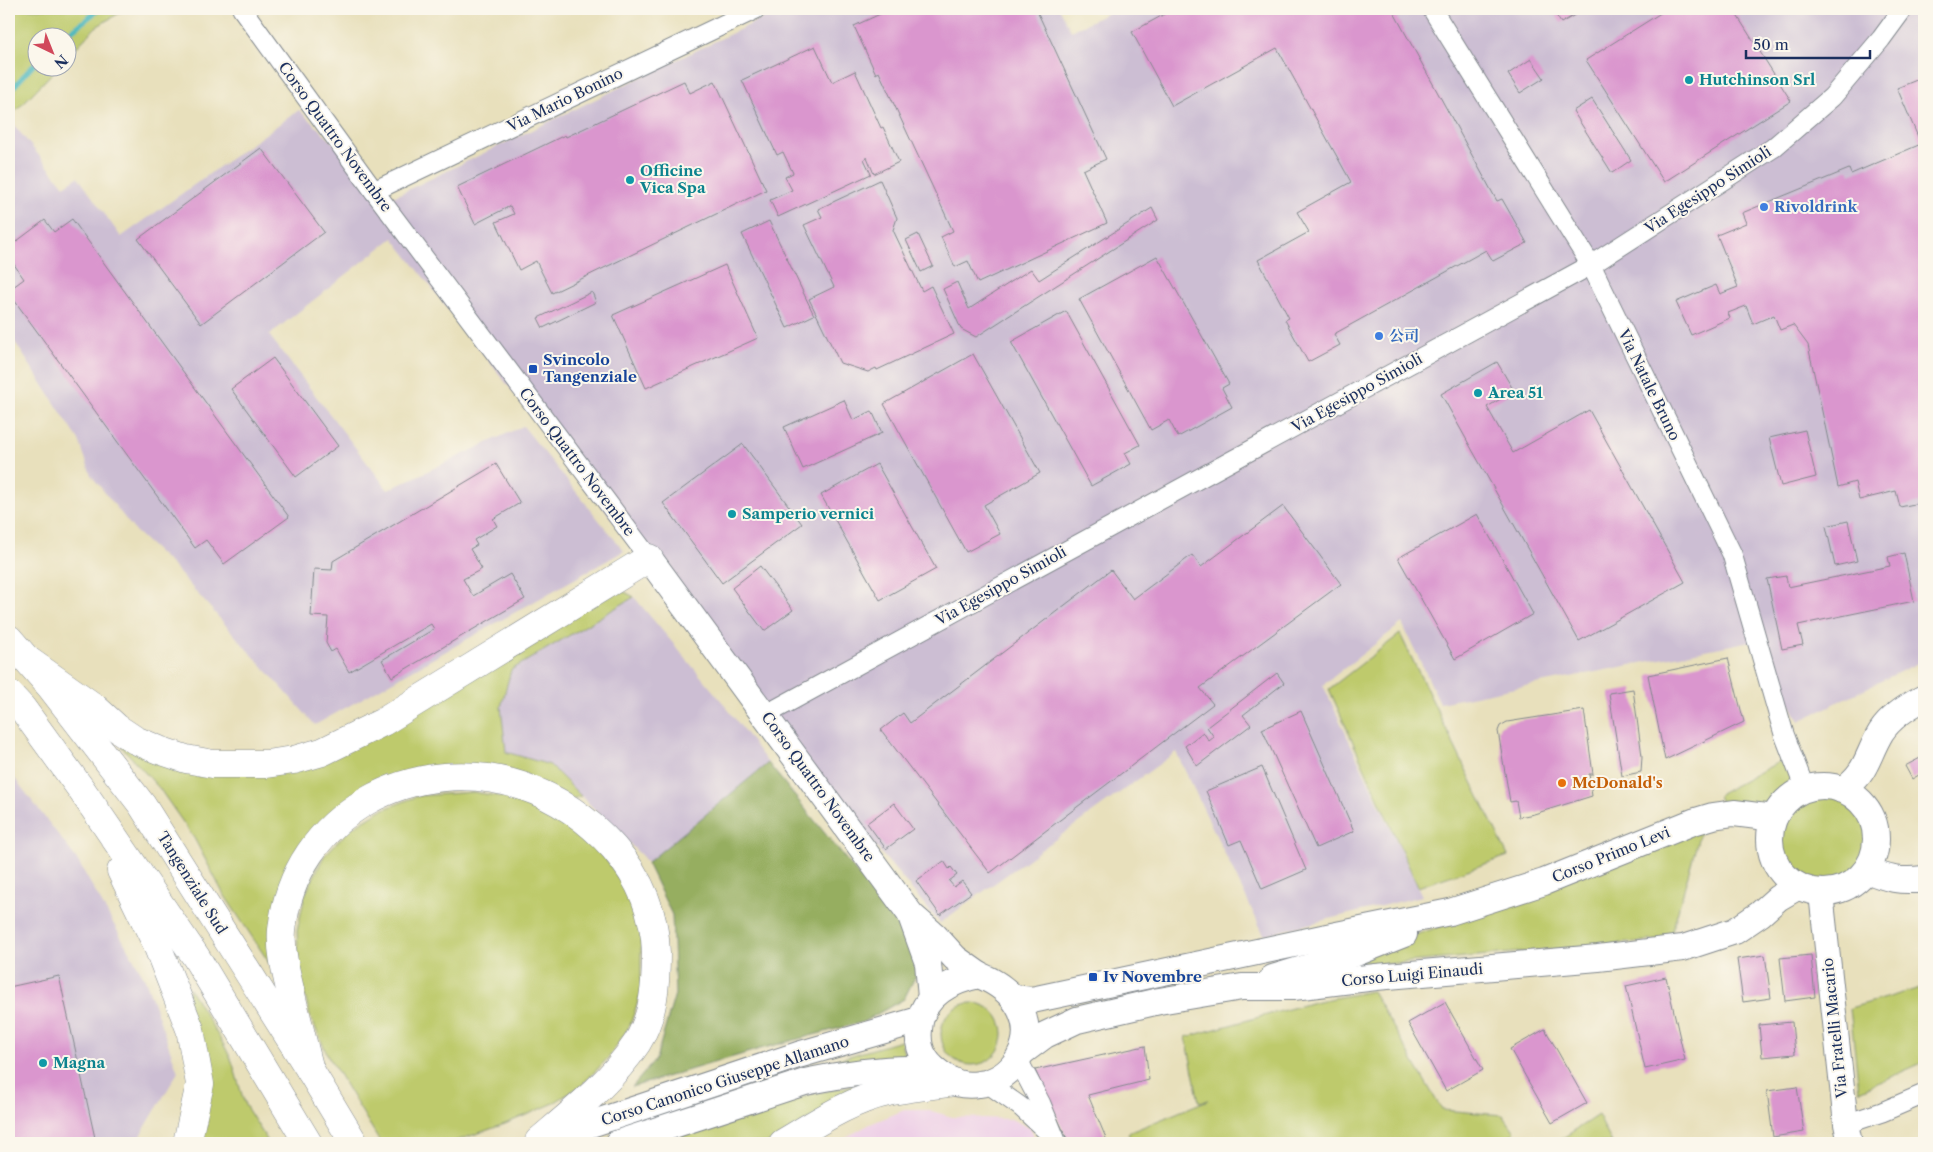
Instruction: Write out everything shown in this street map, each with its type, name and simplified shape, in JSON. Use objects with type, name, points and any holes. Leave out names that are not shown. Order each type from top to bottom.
[{"type":"highway","points":[[29,661],[94,707],[117,728],[135,740],[159,750],[186,759],[213,764],[266,764],[294,760],[322,752],[382,722],[649,558]]},
{"type":"highway","name":"Tangenziale Sud","points":[[9,638],[142,805],[310,1070],[354,1143]]},
{"type":"highway","points":[[9,694],[22,708],[81,789],[196,957],[308,1143]]},
{"type":"highway","points":[[310,1070],[283,955],[282,930],[288,899],[299,869],[314,845],[336,823],[361,804],[389,790],[405,785],[421,781],[457,778],[490,779],[522,786],[551,798],[578,815],[601,834],[626,862],[640,884],[651,912],[656,946],[656,984],[651,1013],[638,1041],[618,1069],[600,1088],[535,1142]]},
{"type":"highway","points":[[81,789],[157,945],[190,1029],[200,1084],[187,1143]]},
{"type":"highway","points":[[783,1143],[823,1119],[857,1102],[944,1076]]},
{"type":"main road","name":"Corso Quattro Novembre","points":[[649,558],[911,915],[934,934],[955,958],[978,975]]},
{"type":"main road","points":[[1842,790],[1857,779],[1882,730],[1915,703]]},
{"type":"main road","points":[[1864,767],[1863,786],[1876,836],[1871,859],[1857,880],[1845,888],[1816,891],[1785,877],[1775,864],[1770,850],[1769,834],[1774,818],[1781,806],[1792,796],[1805,789],[1819,786],[1834,787],[1859,800],[1868,810]]},
{"type":"main road","name":"Corso Primo Levi","points":[[1013,998],[1032,1000],[1450,912],[1544,882],[1693,822],[1713,816],[1734,813],[1774,818]]},
{"type":"main road","points":[[1871,859],[1888,879],[1917,880]]},
{"type":"main road","name":"Corso Luigi Einaudi","points":[[1020,1056],[1045,1035],[1077,1020],[1158,1000],[1242,987],[1293,987],[1376,977],[1598,958],[1683,948],[1735,931],[1760,914],[1778,898],[1816,891]]},
{"type":"main road","name":"Corso Primo Levi","points":[[1242,987],[1356,953],[1410,932],[1450,912]]},
{"type":"main road","name":"Corso Quattro Novembre","points":[[911,915],[928,963],[931,998]]},
{"type":"main road","points":[[978,975],[994,981],[1013,998],[1021,1010],[1026,1024],[1020,1056],[1010,1070],[1000,1078],[987,1083],[964,1085],[944,1076],[924,1057],[918,1039],[919,1020],[923,1009],[931,998],[958,980],[978,975]]},
{"type":"main road","name":"Corso Canonico Giuseppe Allamano","points":[[535,1142],[798,1055],[919,1020]]},
{"type":"main road","name":"Corso Canonico Giuseppe Allamano","points":[[618,1143],[805,1082],[836,1076],[906,1068],[944,1076]]},
{"type":"street","name":"Corso Quattro Novembre","points":[[242,9],[374,191],[649,558]]},
{"type":"street","name":"Via Mario Bonino","points":[[374,191],[756,9]]},
{"type":"street","name":"Via Natale Bruno","points":[[1432,9],[1591,265],[1732,554],[1784,734],[1805,789]]},
{"type":"street","name":"Via Egesippo Simioli","points":[[765,715],[1591,265],[1774,148],[1832,98],[1881,39],[1903,9]]},
{"type":"street","points":[[1915,703],[1924,687]]},
{"type":"street","name":"Via Fratelli Macario","points":[[1816,891],[1824,931],[1848,1134],[1882,1112],[1924,1094]]},
{"type":"street","points":[[1020,1056],[1056,1141]]},
{"type":"street","points":[[987,1083],[1021,1107],[1056,1141]]},
{"type":"shaded area","points":[[782,9],[1060,9],[1071,31],[1116,9],[1924,9],[1924,660],[1799,721],[1756,640],[1440,703],[1402,623],[1323,685],[1422,896],[1264,935],[1176,752],[940,923],[765,715],[393,238],[269,335],[388,490],[523,426],[624,551],[315,725],[172,565],[135,531],[91,475],[79,440],[9,333],[9,119],[64,186],[78,177],[121,237],[299,110],[391,198]]},
{"type":"shaded area","points":[[634,597],[724,704],[768,763],[647,863],[550,765],[505,752],[501,707],[511,670]]},
{"type":"shaded area","points":[[9,771],[76,858],[145,979],[178,1072],[136,1143],[9,1143]]},
{"type":"shaded area","points":[[904,1110],[928,1110],[952,1117],[1011,1119],[1030,1128],[1037,1143],[836,1143],[870,1124]]},
{"type":"green space","points":[[9,9],[126,9],[96,27],[78,46],[78,28],[28,28],[28,78],[47,78],[9,118]]},
{"type":"green space","points":[[625,592],[634,597],[511,670],[501,707],[506,752],[550,765],[581,796],[573,799],[533,779],[345,804],[270,964],[223,893],[194,838],[159,788],[121,746],[254,775],[616,593]]},
{"type":"green space","points":[[1400,634],[1508,856],[1418,887],[1329,689]]},
{"type":"green space","points":[[1784,759],[1794,783],[1781,790],[1769,807],[1761,807],[1745,801],[1721,803],[1718,795]]},
{"type":"green space","points":[[768,763],[904,931],[919,969],[904,999],[863,1022],[760,1049],[632,1087],[656,1059],[675,994],[672,915],[647,863]]},
{"type":"green space","points":[[473,792],[522,800],[565,821],[602,854],[629,893],[641,934],[641,993],[630,1025],[610,1056],[582,1085],[552,1104],[505,1124],[450,1143],[381,1143],[328,1056],[310,1016],[299,971],[297,931],[305,895],[324,856],[350,829],[379,811],[418,796]]},
{"type":"green space","points":[[1822,793],[1839,796],[1854,806],[1864,821],[1867,838],[1864,855],[1854,870],[1839,880],[1822,883],[1805,880],[1790,870],[1780,855],[1777,838],[1780,821],[1790,806],[1805,796]]},
{"type":"green space","points":[[1702,825],[1670,939],[1329,969],[1418,934],[1528,896]]},
{"type":"green space","points":[[1924,987],[1924,1062],[1859,1091],[1850,1008]]},
{"type":"green space","points":[[190,989],[225,1047],[232,1061],[245,1105],[269,1143],[195,1143],[188,993]]},
{"type":"green space","points":[[1372,991],[1442,1110],[1503,1115],[1515,1132],[1500,1143],[1133,1143],[1128,1133],[1208,1100],[1199,1102],[1186,1037],[1318,1001]]},
{"type":"green space","points":[[966,1003],[978,1003],[994,1012],[1001,1022],[1003,1034],[1001,1046],[994,1056],[978,1065],[966,1065],[955,1060],[946,1051],[941,1040],[941,1028],[946,1017],[955,1008]]},
{"type":"green space","points":[[901,1041],[905,1059],[757,1085],[752,1084]]},
{"type":"green space","points":[[853,1086],[854,1093],[768,1143],[663,1143],[815,1093]]},
{"type":"green space","points":[[1598,1115],[1612,1143],[1555,1143]]},
{"type":"building","points":[[891,9],[1036,9],[1106,159],[1083,170],[1107,223],[978,283],[968,261],[955,267],[941,237],[953,231],[879,72],[876,74],[854,26]]},
{"type":"building","points":[[1174,9],[1392,9],[1497,201],[1502,199],[1527,243],[1493,261],[1486,250],[1334,334],[1340,345],[1308,362],[1285,320],[1289,318],[1258,260],[1309,232],[1297,212],[1351,182],[1277,48],[1172,106],[1132,32]]},
{"type":"building","points":[[1552,9],[1585,9],[1561,23]]},
{"type":"building","name":"Hutchinson Srl","points":[[1667,9],[1733,9],[1791,101],[1664,182],[1586,60]]},
{"type":"building","points":[[815,46],[832,82],[855,71],[899,162],[874,174],[867,157],[864,159],[871,174],[778,217],[770,200],[792,190],[785,177],[793,173],[783,152],[777,155],[742,80]]},
{"type":"building","points":[[1531,59],[1544,78],[1520,93],[1508,74]]},
{"type":"building","points":[[1924,77],[1924,502],[1900,507],[1896,491],[1859,500],[1855,482],[1838,487],[1808,345],[1793,325],[1780,330],[1774,315],[1753,324],[1746,306],[1728,313],[1730,318],[1691,335],[1676,302],[1716,285],[1720,294],[1738,287],[1717,235],[1746,223],[1742,213],[1849,169],[1851,174],[1921,144],[1897,88]]},
{"type":"building","name":"Officine Vica Spa","points":[[684,81],[690,93],[715,81],[766,190],[552,293],[536,261],[519,270],[496,222],[514,214],[510,206],[475,224],[457,187]]},
{"type":"building","points":[[1592,99],[1631,160],[1612,173],[1573,111]]},
{"type":"building","points":[[261,148],[324,232],[201,324],[138,239]]},
{"type":"building","points":[[880,180],[897,218],[893,230],[922,291],[931,286],[954,334],[877,370],[876,368],[868,372],[840,363],[809,299],[834,287],[804,225],[822,217],[818,209]]},
{"type":"building","points":[[1152,208],[1158,220],[976,337],[961,329],[943,289],[957,282],[969,309],[1031,269],[1039,280]]},
{"type":"building","points":[[72,219],[289,517],[224,564],[206,540],[195,548],[9,293],[9,290],[24,279],[9,257],[9,247],[45,220],[54,232]]},
{"type":"building","points":[[769,221],[814,315],[787,328],[742,234]]},
{"type":"building","points":[[918,234],[933,266],[921,272],[906,240]]},
{"type":"building","points":[[1157,256],[1229,384],[1222,388],[1232,407],[1178,437],[1169,420],[1151,430],[1079,299]]},
{"type":"building","points":[[725,265],[758,338],[646,388],[613,315]]},
{"type":"building","points":[[592,292],[596,302],[543,328],[538,318]]},
{"type":"building","points":[[1066,311],[1140,445],[1125,453],[1131,464],[1091,486],[1011,342]]},
{"type":"building","points":[[973,354],[1040,473],[984,505],[1000,534],[966,552],[884,404]]},
{"type":"building","points":[[273,358],[338,446],[296,477],[231,389]]},
{"type":"building","points":[[1497,362],[1514,391],[1487,407],[1513,453],[1589,410],[1685,582],[1579,641],[1441,394]]},
{"type":"building","points":[[844,400],[853,420],[872,411],[882,433],[803,469],[784,427]]},
{"type":"building","points":[[1805,430],[1816,477],[1781,486],[1769,438]]},
{"type":"building","name":"Samperio vernici","points":[[743,444],[802,524],[722,583],[663,503]]},
{"type":"building","points":[[496,464],[520,503],[493,519],[497,526],[474,540],[477,545],[470,549],[482,569],[463,579],[473,596],[510,574],[525,599],[392,677],[382,660],[434,629],[431,624],[349,672],[336,649],[331,652],[326,643],[328,617],[311,616],[314,569],[332,570],[333,561]]},
{"type":"building","points":[[877,464],[936,569],[880,600],[821,495]]},
{"type":"building","points":[[1283,506],[1341,584],[1200,688],[1213,704],[990,873],[881,730],[903,713],[910,723],[1111,570],[1133,599],[1192,555],[1201,567]]},
{"type":"building","points":[[1477,514],[1533,614],[1455,659],[1398,558]]},
{"type":"building","points":[[1848,521],[1857,561],[1835,566],[1826,526]]},
{"type":"building","points":[[1904,553],[1914,601],[1798,625],[1803,645],[1782,649],[1767,579],[1786,576],[1788,587],[1890,566],[1888,557]]},
{"type":"building","points":[[760,566],[793,610],[764,631],[732,588]]},
{"type":"building","points":[[1728,658],[1744,722],[1665,760],[1648,675]]},
{"type":"building","points":[[1277,673],[1284,683],[1243,715],[1251,725],[1197,766],[1185,746],[1203,732],[1209,741],[1214,737],[1207,727]]},
{"type":"building","points":[[1633,689],[1642,756],[1641,772],[1622,776],[1609,693]]},
{"type":"building","points":[[1584,710],[1593,774],[1589,774],[1592,796],[1519,817],[1516,801],[1510,802],[1498,731],[1500,726],[1507,722]]},
{"type":"building","points":[[1301,711],[1354,831],[1316,848],[1262,729]]},
{"type":"building","points":[[1924,756],[1924,772],[1912,779],[1905,766]]},
{"type":"building","points":[[1262,767],[1306,870],[1262,889],[1241,840],[1229,845],[1206,791]]},
{"type":"building","points":[[894,803],[913,829],[886,849],[867,823]]},
{"type":"building","points":[[944,861],[949,869],[951,867],[957,875],[949,881],[954,887],[962,881],[971,893],[940,915],[916,881]]},
{"type":"building","points":[[1765,955],[1771,998],[1743,1002],[1737,959]]},
{"type":"building","points":[[1811,955],[1815,997],[1785,1001],[1780,958]]},
{"type":"building","name":"Magna","points":[[59,976],[95,1138],[72,1143],[9,1143],[9,987]]},
{"type":"building","points":[[1666,977],[1685,1060],[1645,1069],[1626,986]]},
{"type":"building","points":[[1445,1002],[1483,1070],[1446,1091],[1408,1023]]},
{"type":"building","points":[[1792,1022],[1795,1054],[1762,1057],[1759,1025]]},
{"type":"building","points":[[1545,1029],[1587,1103],[1552,1123],[1510,1049]]},
{"type":"building","points":[[1145,1046],[1149,1080],[1088,1095],[1108,1143],[1069,1143],[1035,1070]]},
{"type":"building","points":[[1797,1087],[1804,1132],[1773,1137],[1767,1091]]},
{"type":"waterway","points":[[75,28],[100,9]]},
{"type":"waterway","points":[[9,92],[28,71]]},
{"type":"place","name":"Hutchinson Srl","points":[[1689,80]]},
{"type":"place","name":"Officine Vica Spa","points":[[630,180]]},
{"type":"place","name":"Rivoldrink","points":[[1764,207]]},
{"type":"place","name":"公司","points":[[1379,336]]},
{"type":"place","name":"Svincolo Tangenziale","points":[[533,369]]},
{"type":"place","name":"Area 51","points":[[1478,393]]},
{"type":"place","name":"Samperio vernici","points":[[732,514]]},
{"type":"place","name":"McDonald's","points":[[1562,783]]},
{"type":"place","name":"Iv Novembre","points":[[1093,977]]},
{"type":"place","name":"Magna","points":[[43,1063]]}]
